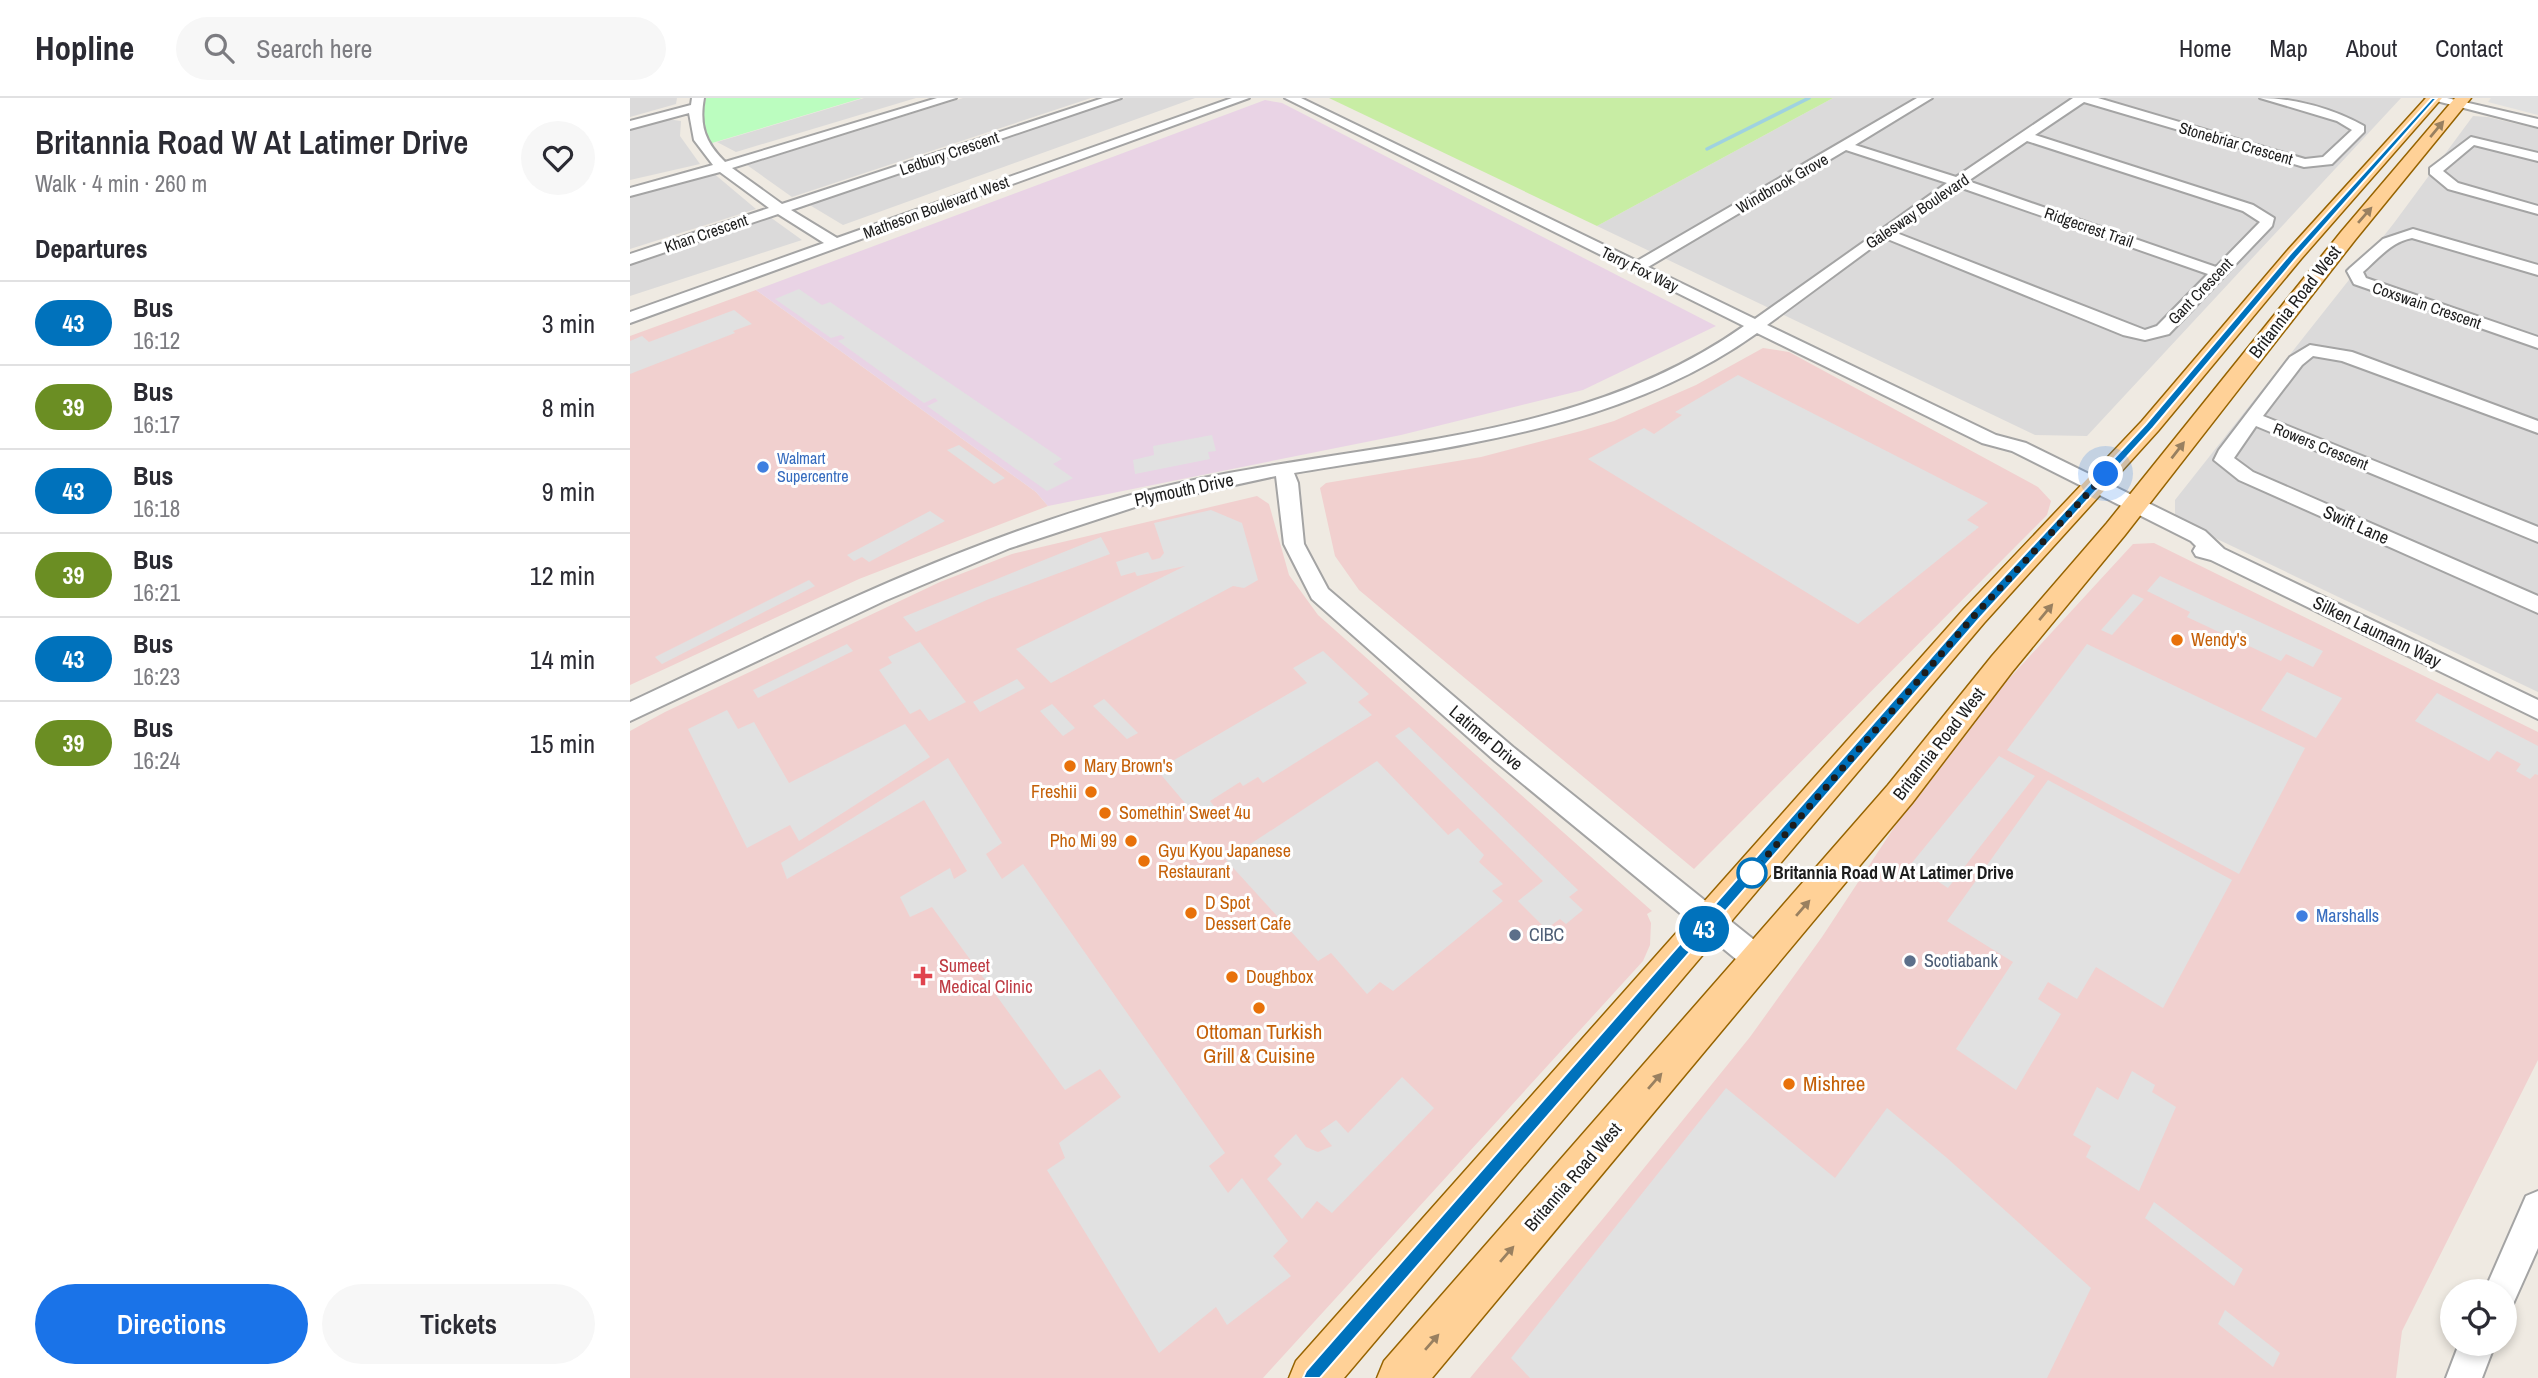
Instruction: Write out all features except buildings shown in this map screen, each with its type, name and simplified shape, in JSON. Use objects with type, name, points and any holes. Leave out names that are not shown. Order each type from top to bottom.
[{"type":"main road","name":"Britannia Road West","points":[[1313,1378],[1974,616],[2214,352],[2294,255],[2447,100]]},
{"type":"main road","name":"Britannia Road West","points":[[1401,1378],[1900,794],[2348,236],[2447,100]]},
{"type":"street","points":[[630,192],[950,98]]},
{"type":"street","name":"Ledbury Crescent","points":[[782,208],[1115,98]]},
{"type":"street","name":"Matheson Boulevard West","points":[[630,318],[1243,98]]},
{"type":"street","name":"Terry Fox Way","points":[[1291,98],[1989,439],[2011,460],[2131,509]]},
{"type":"street","name":"Windbrook Grove","points":[[1638,267],[1926,98]]},
{"type":"street","name":"Stonebriar Crescent","points":[[2083,98],[2304,163],[2327,162],[2360,129],[2341,118],[2266,98]]},
{"type":"street","name":"Galesway Boulevard","points":[[1754,326],[1884,233],[2083,98]]},
{"type":"street","points":[[2447,100],[2536,123]]},
{"type":"street","points":[[697,103],[694,117],[699,139],[722,167],[836,244]]},
{"type":"street","points":[[630,125],[697,103]]},
{"type":"street","name":"Gant Crescent","points":[[1884,233],[2141,334],[2163,330],[2264,228],[2267,218],[2248,208],[2028,137]]},
{"type":"street","points":[[2538,157],[2471,141],[2435,171],[2453,186],[2538,210]]},
{"type":"street","name":"Ridgecrest Trail","points":[[1845,146],[1959,182],[2220,273]]},
{"type":"street","name":"Khan Crescent","points":[[630,259],[782,208]]},
{"type":"street","name":"Coxswain Crescent","points":[[2538,270],[2413,233],[2396,236],[2384,242],[2355,271],[2360,281],[2371,287],[2538,343]]},
{"type":"street","name":"Plymouth Drive","points":[[630,712],[934,569],[1009,540],[1137,500],[1283,469],[1456,441],[1562,416],[1635,394],[1688,368],[1754,326]]},
{"type":"street","name":"Rowers Crescent","points":[[2538,427],[2346,356],[2317,349],[2301,355],[2254,419],[2538,535]]},
{"type":"street","name":"Swift Lane","points":[[2254,419],[2228,450],[2224,460],[2230,466],[2264,485],[2538,605]]},
{"type":"street","name":"Latimer Drive","points":[[1283,469],[1294,544],[1320,594],[1494,746],[1758,960]]},
{"type":"street","name":"Silken Laumann Way","points":[[2131,509],[2191,547],[2217,555],[2538,710]]},
{"type":"street","points":[[2507,1279],[2538,1208]]},
{"type":"street","points":[[2463,1378],[2472,1356]]},
{"type":"shaded area","points":[[630,98],[677,98],[676,104],[630,117]]},
{"type":"shaded area","points":[[864,98],[916,98],[736,152],[717,142]]},
{"type":"shaded area","points":[[963,98],[1091,98],[792,197],[747,165]]},
{"type":"shaded area","points":[[1125,98],[1195,98],[843,225],[808,204]]},
{"type":"shaded area","points":[[1833,98],[2401,98],[2087,436],[2035,435],[1597,226]]},
{"type":"shaded area","points":[[2491,98],[2538,98],[2538,115],[2488,102]]},
{"type":"shaded area","points":[[1265,100],[1282,103],[1716,326],[1583,390],[1401,435],[1048,506],[1036,492],[756,290]]},
{"type":"shaded area","points":[[2473,116],[2538,129],[2538,692],[2175,519],[2175,500],[2394,223]]},
{"type":"shaded area","points":[[667,119],[681,121],[680,136],[700,164],[630,180],[630,129]]},
{"type":"shaded area","points":[[712,172],[756,209],[630,249],[630,192]]},
{"type":"shaded area","points":[[770,217],[802,240],[630,296],[630,264]]},
{"type":"shaded area","points":[[799,289],[822,305],[830,302],[1062,459],[1053,464],[1073,478],[1047,491],[927,406],[938,401],[935,398],[924,403],[838,341],[845,338],[841,335],[831,338],[775,299]]},
{"type":"shaded area","points":[[756,290],[1036,492],[1048,506],[859,579],[630,685],[630,336]]},
{"type":"shaded area","points":[[734,310],[752,324],[630,374],[630,341],[642,336],[649,342]]},
{"type":"shaded area","points":[[1763,348],[1789,352],[2038,487],[2051,501],[2047,515],[1694,869],[1359,590],[1335,556],[1320,488],[1326,483],[1481,457],[1614,421],[1696,385]]},
{"type":"shaded area","points":[[1738,375],[1988,503],[1967,520],[1979,527],[1858,624],[1588,459],[1644,428],[1654,434],[1682,415],[1675,412]]},
{"type":"shaded area","points":[[1212,435],[1216,451],[1208,452],[1210,459],[1135,474],[1133,460],[1154,455],[1153,446]]},
{"type":"shaded area","points":[[959,445],[1005,478],[994,484],[947,450]]},
{"type":"shaded area","points":[[1257,496],[1269,504],[1289,575],[1318,615],[1652,911],[1647,914],[1651,923],[1650,945],[1643,961],[1263,1378],[630,1378],[630,731],[940,582],[1012,554]]},
{"type":"shaded area","points":[[1211,510],[1242,523],[1258,580],[1244,588],[1233,586],[1051,683],[1016,649],[1185,566],[1137,576],[1135,572],[1121,576],[1116,562],[1148,552],[1152,560],[1160,558],[1164,553],[1154,523]]},
{"type":"shaded area","points":[[930,511],[945,521],[869,562],[862,557],[854,561],[847,555]]},
{"type":"shaded area","points":[[1101,537],[1110,554],[989,599],[916,632],[903,617]]},
{"type":"shaded area","points":[[2154,543],[2538,732],[2538,1060],[2402,1331],[2396,1378],[1470,1378],[1750,1037],[1822,937],[1949,744],[2133,544]]},
{"type":"shaded area","points":[[2160,576],[2323,651],[2313,667],[2286,654],[2281,661],[2187,617],[2190,612],[2147,591]]},
{"type":"shaded area","points":[[809,580],[815,586],[662,664],[655,657]]},
{"type":"shaded area","points":[[2133,594],[2144,599],[2112,635],[2101,630]]},
{"type":"shaded area","points":[[920,642],[966,702],[929,721],[920,709],[910,714],[879,670],[892,663],[888,657]]},
{"type":"shaded area","points":[[847,644],[853,651],[758,698],[753,690]]},
{"type":"shaded area","points":[[2087,644],[2305,748],[2239,874],[2007,750]]},
{"type":"shaded area","points":[[1323,651],[1369,694],[1358,702],[1372,715],[1263,783],[1258,777],[1243,786],[1240,782],[1210,801],[1214,806],[1196,816],[1157,770],[1307,683],[1293,668]]},
{"type":"shaded area","points":[[2287,672],[2342,698],[2316,738],[2261,710]]},
{"type":"shaded area","points":[[1017,679],[1025,688],[980,712],[973,702]]},
{"type":"shaded area","points":[[2437,693],[2538,746],[2538,775],[2535,774],[2530,779],[2516,771],[2521,764],[2497,751],[2489,761],[2415,721]]},
{"type":"shaded area","points":[[1104,699],[1138,733],[1127,739],[1093,706]]},
{"type":"shaded area","points":[[1052,704],[1075,728],[1063,736],[1040,711]]},
{"type":"shaded area","points":[[727,710],[738,729],[754,722],[789,783],[905,724],[930,757],[799,841],[790,825],[747,848],[688,729]]},
{"type":"shaded area","points":[[1409,727],[1578,890],[1569,897],[1583,910],[1566,924],[1560,919],[1546,929],[1518,901],[1543,881],[1395,736]]},
{"type":"shaded area","points":[[1999,756],[2035,776],[1948,888],[1911,864]]},
{"type":"shaded area","points":[[948,758],[1002,843],[986,854],[1002,879],[1023,864],[1225,1153],[1209,1166],[1228,1193],[1242,1178],[1288,1241],[1273,1256],[1291,1276],[1227,1325],[1216,1307],[1159,1353],[1047,1170],[1065,1158],[1059,1143],[1121,1097],[1100,1069],[1065,1090],[932,907],[910,917],[900,897],[950,868],[954,879],[967,871],[924,800],[787,879],[781,863]]},
{"type":"shaded area","points":[[1377,761],[1448,835],[1458,828],[1484,855],[1479,862],[1503,884],[1492,891],[1503,901],[1393,991],[1380,982],[1367,994],[1331,953],[1318,961],[1226,860]]},
{"type":"shaded area","points":[[2048,780],[2232,880],[2163,1008],[2096,967],[2077,999],[2048,982],[2038,999],[2061,1014],[2016,1090],[1956,1049],[2013,962],[1947,921]]},
{"type":"shaded area","points":[[2132,1071],[2155,1085],[2152,1092],[2176,1107],[2139,1191],[2086,1157],[2091,1146],[2073,1135],[2097,1087],[2118,1100]]},
{"type":"shaded area","points":[[1402,1077],[1434,1108],[1332,1213],[1317,1201],[1302,1219],[1267,1179],[1282,1164],[1274,1156],[1296,1134],[1306,1147],[1318,1152],[1332,1146],[1320,1131],[1336,1120],[1348,1133]]},
{"type":"shaded area","points":[[1726,1088],[1835,1178],[1887,1108],[1947,1158],[2091,1288],[2047,1378],[1530,1378],[1511,1358]]},
{"type":"shaded area","points":[[2154,1202],[2243,1269],[2234,1286],[2145,1218]]},
{"type":"shaded area","points":[[2225,1310],[2280,1353],[2273,1367],[2218,1324]]},
{"type":"green space","points":[[706,98],[862,98],[712,143],[703,121]]},
{"type":"green space","points":[[1329,98],[1833,98],[1597,226]]},
{"type":"waterway","points":[[1707,149],[1809,98]]},
{"type":"bus line","name":"43","points":[[1313,1378],[1974,616],[2150,426],[2294,255],[2434,98]]},
{"type":"place","name":"Walmart Supercentre","points":[[763,467]]},
{"type":"place","name":"Wendy's","points":[[2177,640]]},
{"type":"place","name":"Mary Brown's","points":[[1070,766]]},
{"type":"place","name":"Freshii","points":[[1091,792]]},
{"type":"place","name":"Somethin' Sweet 4u","points":[[1105,813]]},
{"type":"place","name":"Pho Mi 99","points":[[1131,841]]},
{"type":"place","name":"Gyu Kyou Japanese Restaurant","points":[[1144,861]]},
{"type":"place","name":"Britannia Road W At Latimer Drive","points":[[1752,873]]},
{"type":"place","name":"D Spot Dessert Cafe","points":[[1191,913]]},
{"type":"place","name":"Marshalls","points":[[2302,916]]},
{"type":"place","name":"CIBC","points":[[1515,935]]},
{"type":"place","name":"Scotiabank","points":[[1910,961]]},
{"type":"place","name":"Sumeet Medical Clinic","points":[[923,976]]},
{"type":"place","name":"Doughbox","points":[[1232,977]]},
{"type":"place","name":"Ottoman Turkish Grill & Cuisine","points":[[1259,1008]]},
{"type":"place","name":"Mishree","points":[[1789,1084]]},
{"type":"route","points":[[1752,873],[1974,616],[2106,474]]}]
